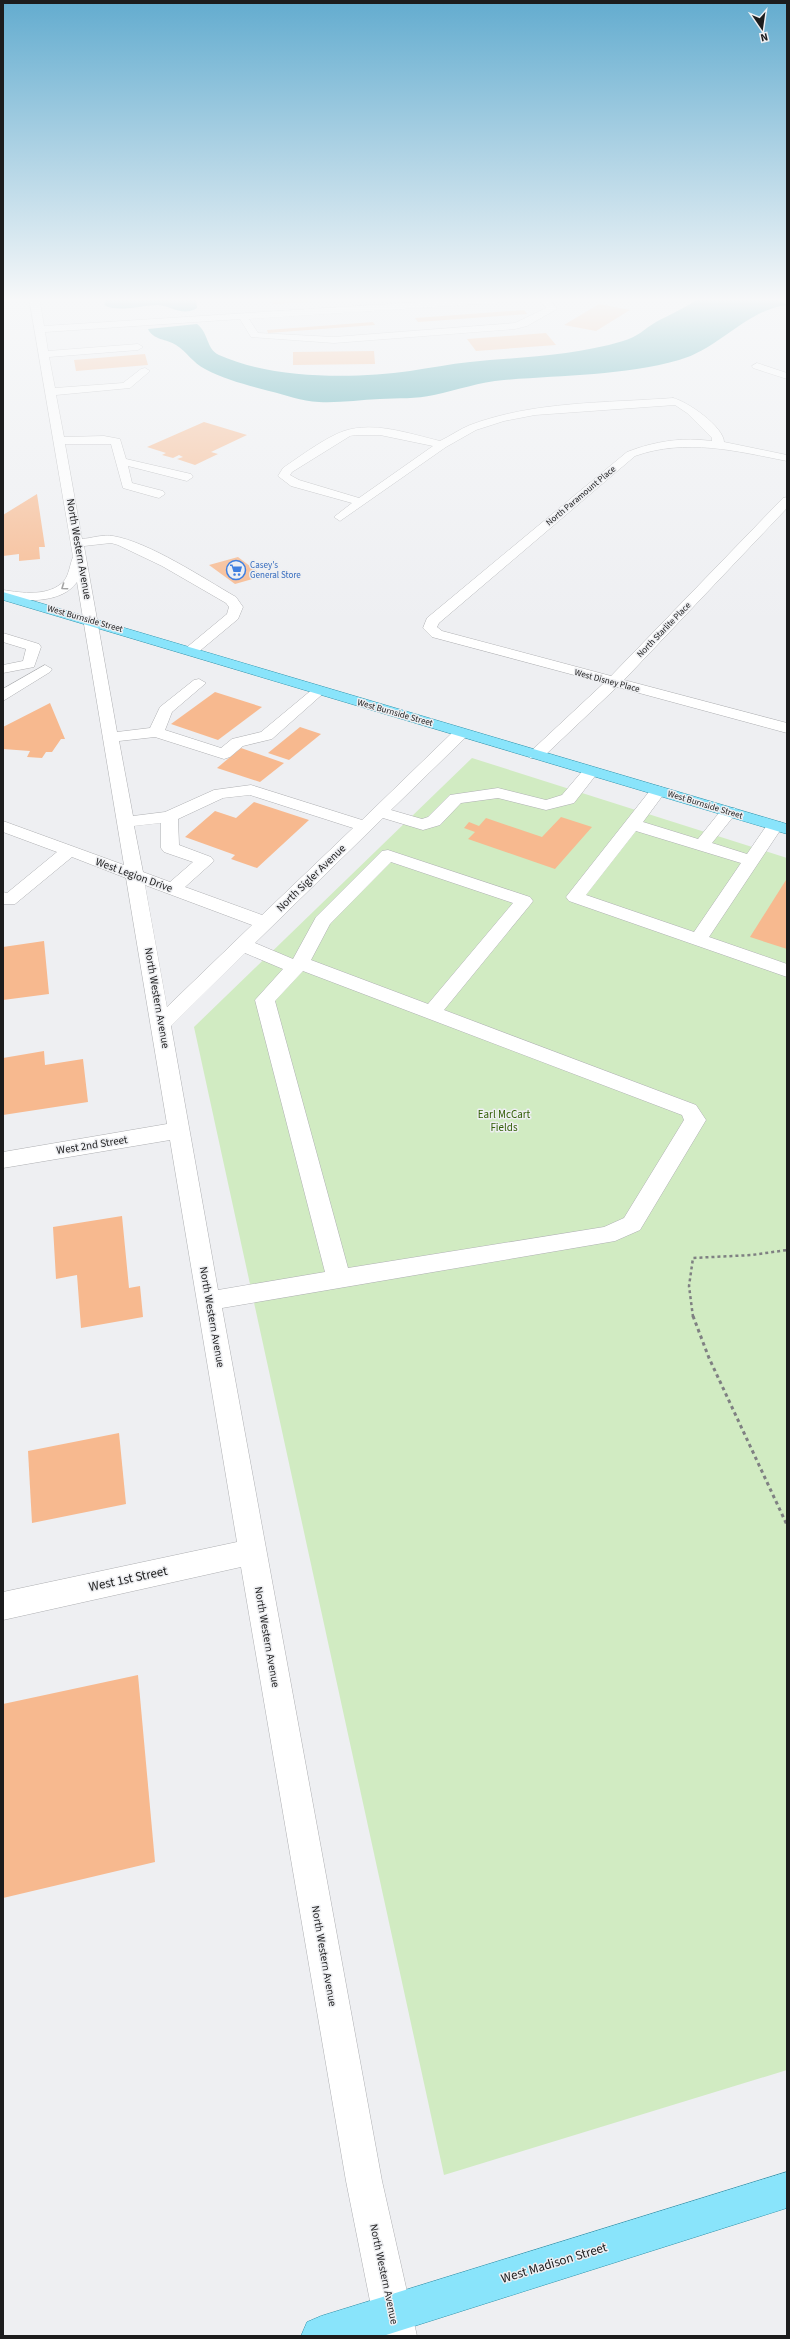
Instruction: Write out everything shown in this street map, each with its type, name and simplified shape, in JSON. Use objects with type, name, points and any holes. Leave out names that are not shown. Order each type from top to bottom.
[{"type":"main road","name":"West Burnside Street","points":[[3,595],[319,691],[781,828]]},
{"type":"main road","name":"West Madison Street","points":[[320,2336],[394,2325],[787,2190]]},
{"type":"street","name":"North Western Avenue","points":[[54,406],[162,1023],[252,1552],[364,2181],[394,2325]]},
{"type":"street","points":[[340,517],[442,445],[472,428],[517,414],[601,406]]},
{"type":"street","points":[[685,406],[718,438],[718,444]]},
{"type":"street","points":[[361,502],[294,483],[284,476],[287,470],[346,434],[356,430],[371,431],[442,445]]},
{"type":"street","points":[[60,441],[113,440],[117,444],[127,485],[159,494]]},
{"type":"street","name":"North Paramount Place","points":[[430,628],[432,621],[631,454],[640,450],[668,444],[718,444],[787,458]]},
{"type":"street","points":[[121,461],[187,477]]},
{"type":"street","name":"North Starlite Place","points":[[536,755],[613,683],[787,501]]},
{"type":"street","points":[[3,595],[19,597],[40,595],[64,588],[72,576],[79,548],[111,539],[123,542],[167,563],[231,600],[236,607],[233,616],[191,652]]},
{"type":"street","name":"West Disney Place","points":[[430,628],[437,634],[613,683],[787,728]]},
{"type":"street","points":[[3,638],[34,647],[29,664]]},
{"type":"street","points":[[3,669],[29,664],[45,669],[3,696]]},
{"type":"street","points":[[156,732],[166,710],[199,683]]},
{"type":"street","points":[[112,737],[156,732],[224,754],[238,742],[266,736],[319,691]]},
{"type":"street","name":"North Sigler Avenue","points":[[162,1023],[461,732]]},
{"type":"street","points":[[379,812],[423,825],[434,821],[456,799],[498,793],[546,804],[568,799],[591,771]]},
{"type":"street","points":[[126,822],[169,817],[220,793],[251,790],[365,826]]},
{"type":"street","points":[[658,791],[575,897],[787,971]]},
{"type":"street","points":[[702,845],[729,812]]},
{"type":"street","points":[[169,817],[170,848],[205,861],[172,889]]},
{"type":"street","points":[[632,824],[752,861]]},
{"type":"street","name":"West Legion Drive","points":[[3,826],[264,923]]},
{"type":"street","points":[[698,940],[752,861],[781,828]]},
{"type":"street","points":[[3,897],[9,900],[69,851]]},
{"type":"street","points":[[339,1279],[265,1000],[298,965],[322,921],[388,856],[524,901],[431,1013]]},
{"type":"street","points":[[209,1301],[607,1235],[632,1224],[695,1120],[689,1110],[431,1013],[242,945]]},
{"type":"street","name":"West 2nd Street","points":[[3,1160],[180,1130]]},
{"type":"street","name":"West 1st Street","points":[[3,1606],[252,1552]]},
{"type":"path","points":[[787,1250],[752,1255],[693,1258],[689,1286],[692,1315],[709,1358],[787,1525]]},
{"type":"green space","name":"Earl McCart Fields","points":[[472,758],[787,858],[787,2070],[444,2175],[194,1027]]},
{"type":"building","points":[[204,422],[247,435],[211,452],[218,454],[195,465],[177,459],[183,457],[179,455],[173,458],[162,455],[166,453],[147,447]]},
{"type":"building","points":[[37,494],[45,547],[39,547],[40,559],[19,561],[19,554],[3,556],[3,515]]},
{"type":"building","name":"Casey's General Store","points":[[238,557],[263,576],[235,584],[209,565]]},
{"type":"building","points":[[215,692],[262,707],[218,740],[171,724]]},
{"type":"building","points":[[50,703],[65,739],[61,739],[52,752],[46,752],[42,758],[27,757],[30,751],[3,749],[3,727]]},
{"type":"building","points":[[300,727],[321,734],[289,760],[268,753]]},
{"type":"building","points":[[241,748],[284,763],[260,782],[217,768]]},
{"type":"building","points":[[254,802],[309,820],[257,868],[231,859],[235,855],[185,837],[215,811],[236,818]]},
{"type":"building","points":[[561,817],[592,827],[555,869],[468,839],[475,832],[464,828],[469,822],[479,826],[486,818],[542,837]]},
{"type":"building","points":[[787,880],[787,949],[750,937]]},
{"type":"building","points":[[44,941],[49,994],[3,1000],[3,947]]},
{"type":"building","points":[[44,1051],[45,1065],[83,1059],[88,1102],[3,1115],[3,1058]]},
{"type":"building","points":[[122,1216],[129,1288],[140,1286],[143,1317],[81,1328],[77,1275],[56,1279],[53,1227]]},
{"type":"building","points":[[119,1433],[126,1504],[32,1523],[28,1451]]},
{"type":"building","points":[[138,1675],[155,1862],[3,1898],[3,1704]]},
{"type":"place","name":"Casey's General Store","points":[[236,570]]}]
